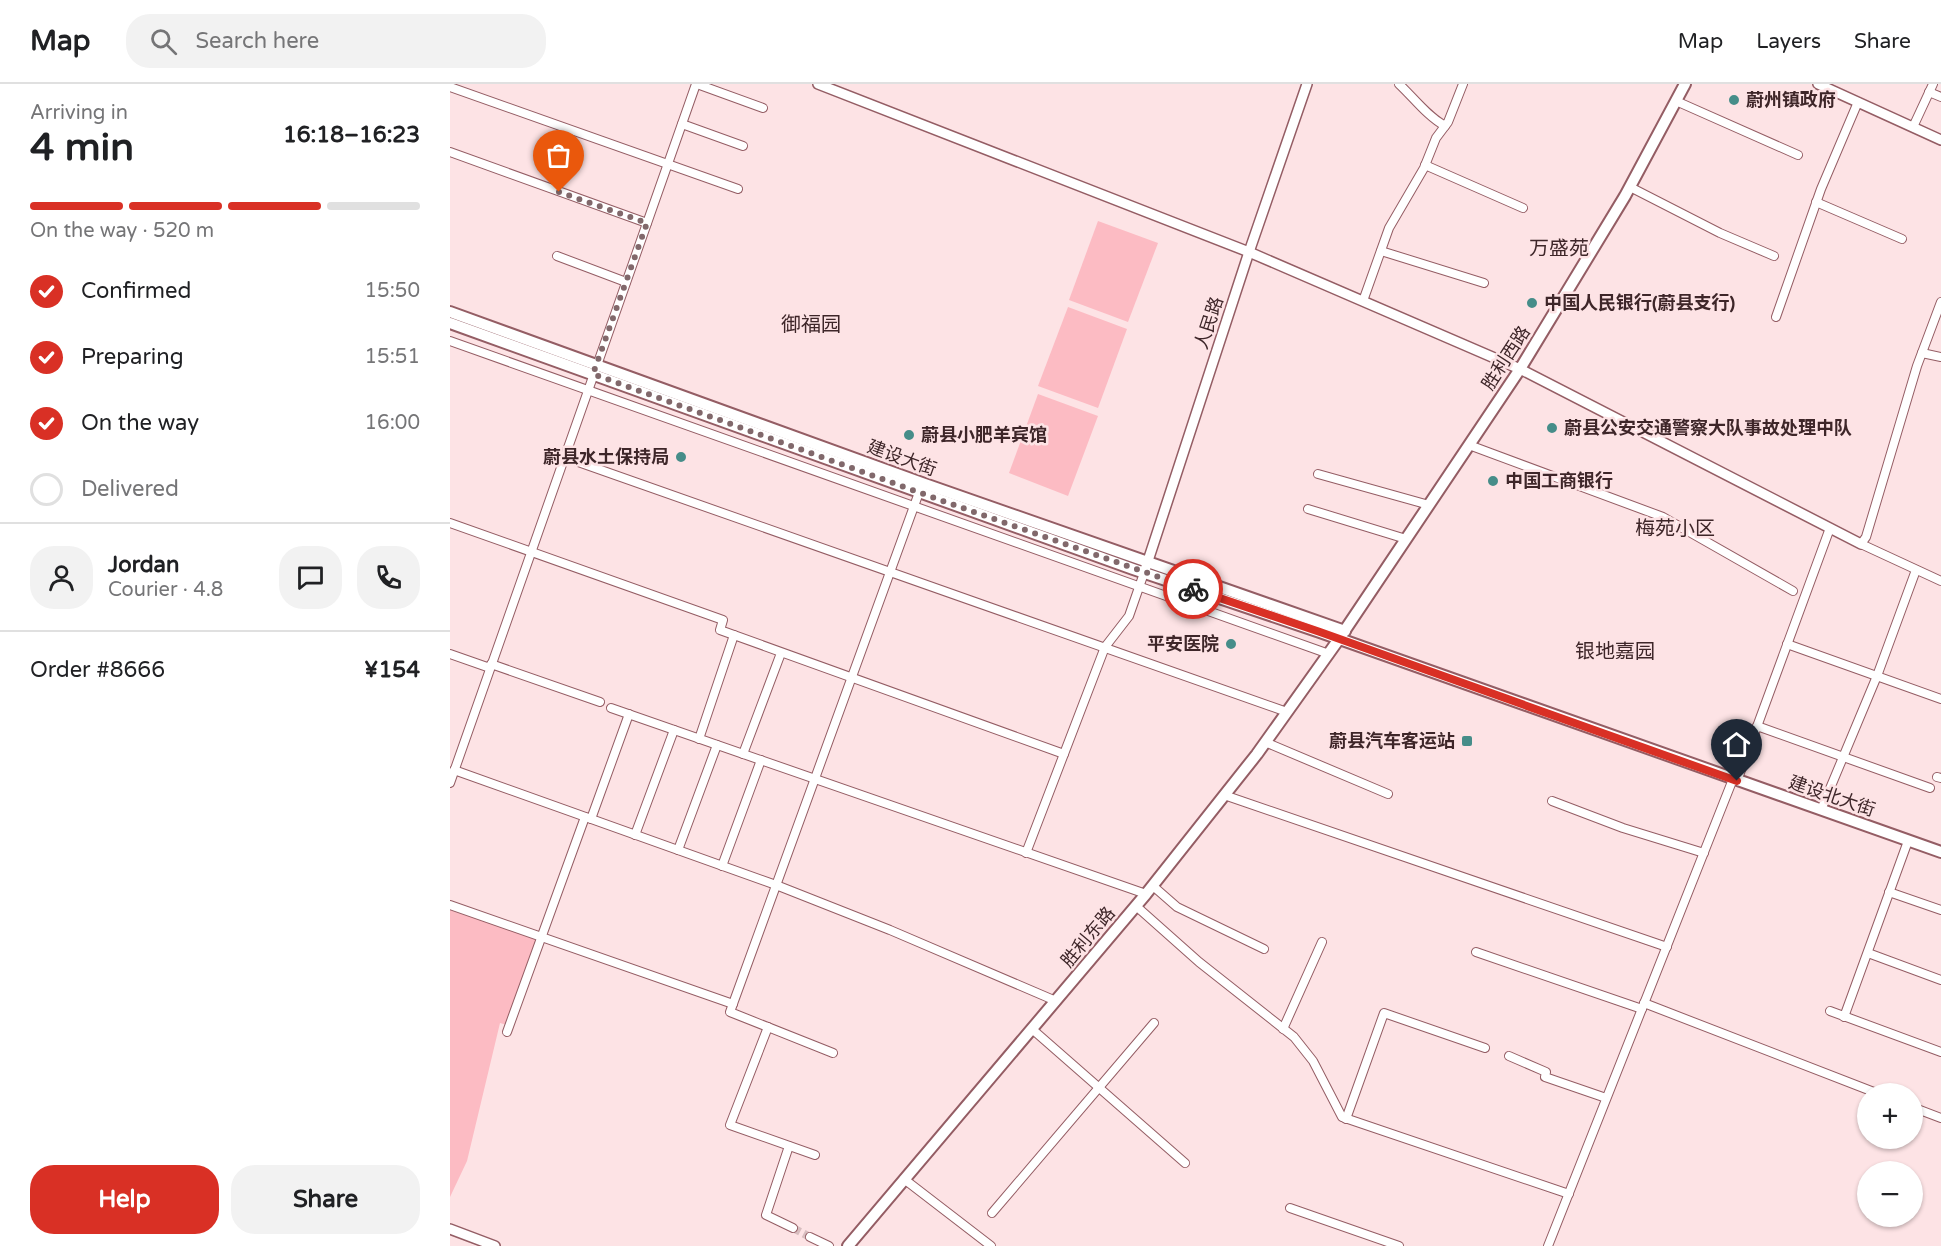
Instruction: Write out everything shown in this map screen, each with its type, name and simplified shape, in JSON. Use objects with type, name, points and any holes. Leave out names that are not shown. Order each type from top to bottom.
[{"type":"main road","name":"胜利西路","points":[[1342,635],[1520,369],[1630,187],[1685,84]]},
{"type":"main road","name":"建设大街","points":[[450,312],[595,369],[921,488],[1342,635]]},
{"type":"main road","name":"建设大街","points":[[450,323],[595,369]]},
{"type":"main road","name":"胜利东路","points":[[848,1246],[1149,890],[1265,742],[1342,635]]},
{"type":"main road","name":"建设北大街","points":[[1342,635],[1735,780],[1941,852]]},
{"type":"street","points":[[450,783],[697,84],[763,108]]},
{"type":"street","points":[[818,84],[1249,252],[1520,369],[1861,544],[1941,581]]},
{"type":"street","name":"人民路","points":[[1146,567],[1249,252],[1307,84]]},
{"type":"street","points":[[1399,84],[1432,119],[1445,126]]},
{"type":"street","points":[[1363,301],[1389,228],[1425,165],[1463,84]]},
{"type":"street","points":[[1818,84],[1837,88],[1858,102],[1941,140]]},
{"type":"street","points":[[1913,127],[1933,84]]},
{"type":"street","points":[[450,87],[738,189]]},
{"type":"street","points":[[1929,92],[1941,98]]},
{"type":"street","points":[[1676,101],[1798,155]]},
{"type":"street","points":[[1776,317],[1816,202],[1858,102]]},
{"type":"street","points":[[682,124],[743,146]]},
{"type":"street","points":[[450,152],[647,223]]},
{"type":"street","points":[[1425,165],[1523,208]]},
{"type":"street","points":[[1630,187],[1720,233],[1774,256]]},
{"type":"street","points":[[1816,202],[1902,239]]},
{"type":"street","points":[[1381,250],[1484,283]]},
{"type":"street","points":[[557,256],[626,282]]},
{"type":"street","points":[[1861,544],[1866,537],[1922,353],[1941,302]]},
{"type":"street","points":[[450,341],[1329,654]]},
{"type":"street","points":[[1922,353],[1941,357]]},
{"type":"street","points":[[1469,445],[1663,518],[1793,591]]},
{"type":"street","points":[[564,456],[1287,712]]},
{"type":"street","points":[[1318,474],[1429,505]]},
{"type":"street","points":[[833,1053],[730,1012],[921,488]]},
{"type":"street","points":[[1308,509],[1406,539]]},
{"type":"street","points":[[450,523],[723,620],[720,630],[1064,754]]},
{"type":"street","points":[[1548,1246],[1704,853],[1757,726],[1830,528]]},
{"type":"street","points":[[1026,853],[1105,647],[1129,616],[1146,567]]},
{"type":"street","points":[[1821,810],[1845,758],[1916,570]]},
{"type":"street","points":[[699,738],[734,635]]},
{"type":"street","points":[[1786,644],[1941,699]]},
{"type":"street","points":[[743,754],[781,652]]},
{"type":"street","points":[[450,654],[600,702]]},
{"type":"street","points":[[611,708],[1026,853],[1149,890],[1177,907],[1264,949]]},
{"type":"street","points":[[507,1032],[629,714]]},
{"type":"street","points":[[1757,726],[1930,788]]},
{"type":"street","points":[[635,835],[674,730]]},
{"type":"street","points":[[1265,742],[1388,794]]},
{"type":"street","points":[[678,850],[717,745]]},
{"type":"street","points":[[722,866],[760,760]]},
{"type":"street","points":[[454,770],[776,885],[1056,1000]]},
{"type":"street","points":[[1224,795],[1667,947]]},
{"type":"street","points":[[1552,801],[1623,828],[1704,853]]},
{"type":"street","points":[[1844,1017],[1908,841]]},
{"type":"street","points":[[1889,891],[1941,910]]},
{"type":"street","points":[[450,905],[733,1004]]},
{"type":"street","points":[[1136,906],[1199,962],[1294,1037],[1313,1061],[1342,1117],[1569,1194]]},
{"type":"street","points":[[1283,1029],[1322,942]]},
{"type":"street","points":[[1476,952],[1643,1006],[1857,1086]]},
{"type":"street","points":[[1868,952],[1941,980]]},
{"type":"street","points":[[1830,1011],[1941,1052]]},
{"type":"street","points":[[1346,1119],[1384,1013],[1485,1048]]},
{"type":"street","points":[[992,1213],[1154,1023]]},
{"type":"street","points":[[768,1027],[730,1125],[816,1155]]},
{"type":"street","points":[[1032,1029],[1185,1163]]},
{"type":"street","points":[[1509,1056],[1546,1072],[1545,1077],[1606,1098]]},
{"type":"street","points":[[1923,1111],[1941,1118]]},
{"type":"street","points":[[789,1146],[766,1215],[793,1228]]},
{"type":"street","points":[[904,1179],[991,1246]]},
{"type":"street","points":[[1290,1209],[1399,1246]]},
{"type":"street","points":[[450,1229],[495,1246]]},
{"type":"street","points":[[810,1237],[829,1246]]},
{"type":"shaded area","points":[[1098,221],[1158,243],[1128,322],[1069,300]]},
{"type":"shaded area","points":[[1068,307],[1127,329],[1098,408],[1038,386]]},
{"type":"shaded area","points":[[1038,394],[1098,416],[1068,496],[1009,473]]},
{"type":"shaded area","points":[[450,910],[538,939],[507,1025],[500,1023],[467,1161],[450,1197]]},
{"type":"tunnel","points":[[793,1228],[810,1237]]},
{"type":"way so far","points":[[559,192],[647,223],[593,374],[1193,589]]},
{"type":"place","name":"蔚州镇政府","points":[[1734,100]]},
{"type":"place","name":"中国人民银行(蔚县支行)","points":[[1532,303]]},
{"type":"place","name":"蔚县公安交通警察大队事故处理中队","points":[[1552,428]]},
{"type":"place","name":"蔚县小肥羊宾馆","points":[[909,435]]},
{"type":"place","name":"蔚县水土保持局","points":[[681,457]]},
{"type":"place","name":"中国工商银行","points":[[1493,481]]},
{"type":"place","name":"平安医院","points":[[1231,644]]},
{"type":"place","name":"蔚县汽车客运站","points":[[1467,741]]},
{"type":"district","name":"万盛苑","points":[[1559,249]]},
{"type":"district","name":"御福园","points":[[811,325]]},
{"type":"district","name":"梅苑小区","points":[[1675,529]]},
{"type":"district","name":"银地嘉园","points":[[1615,652]]},
{"type":"route","points":[[1193,589],[1737,781]]}]
